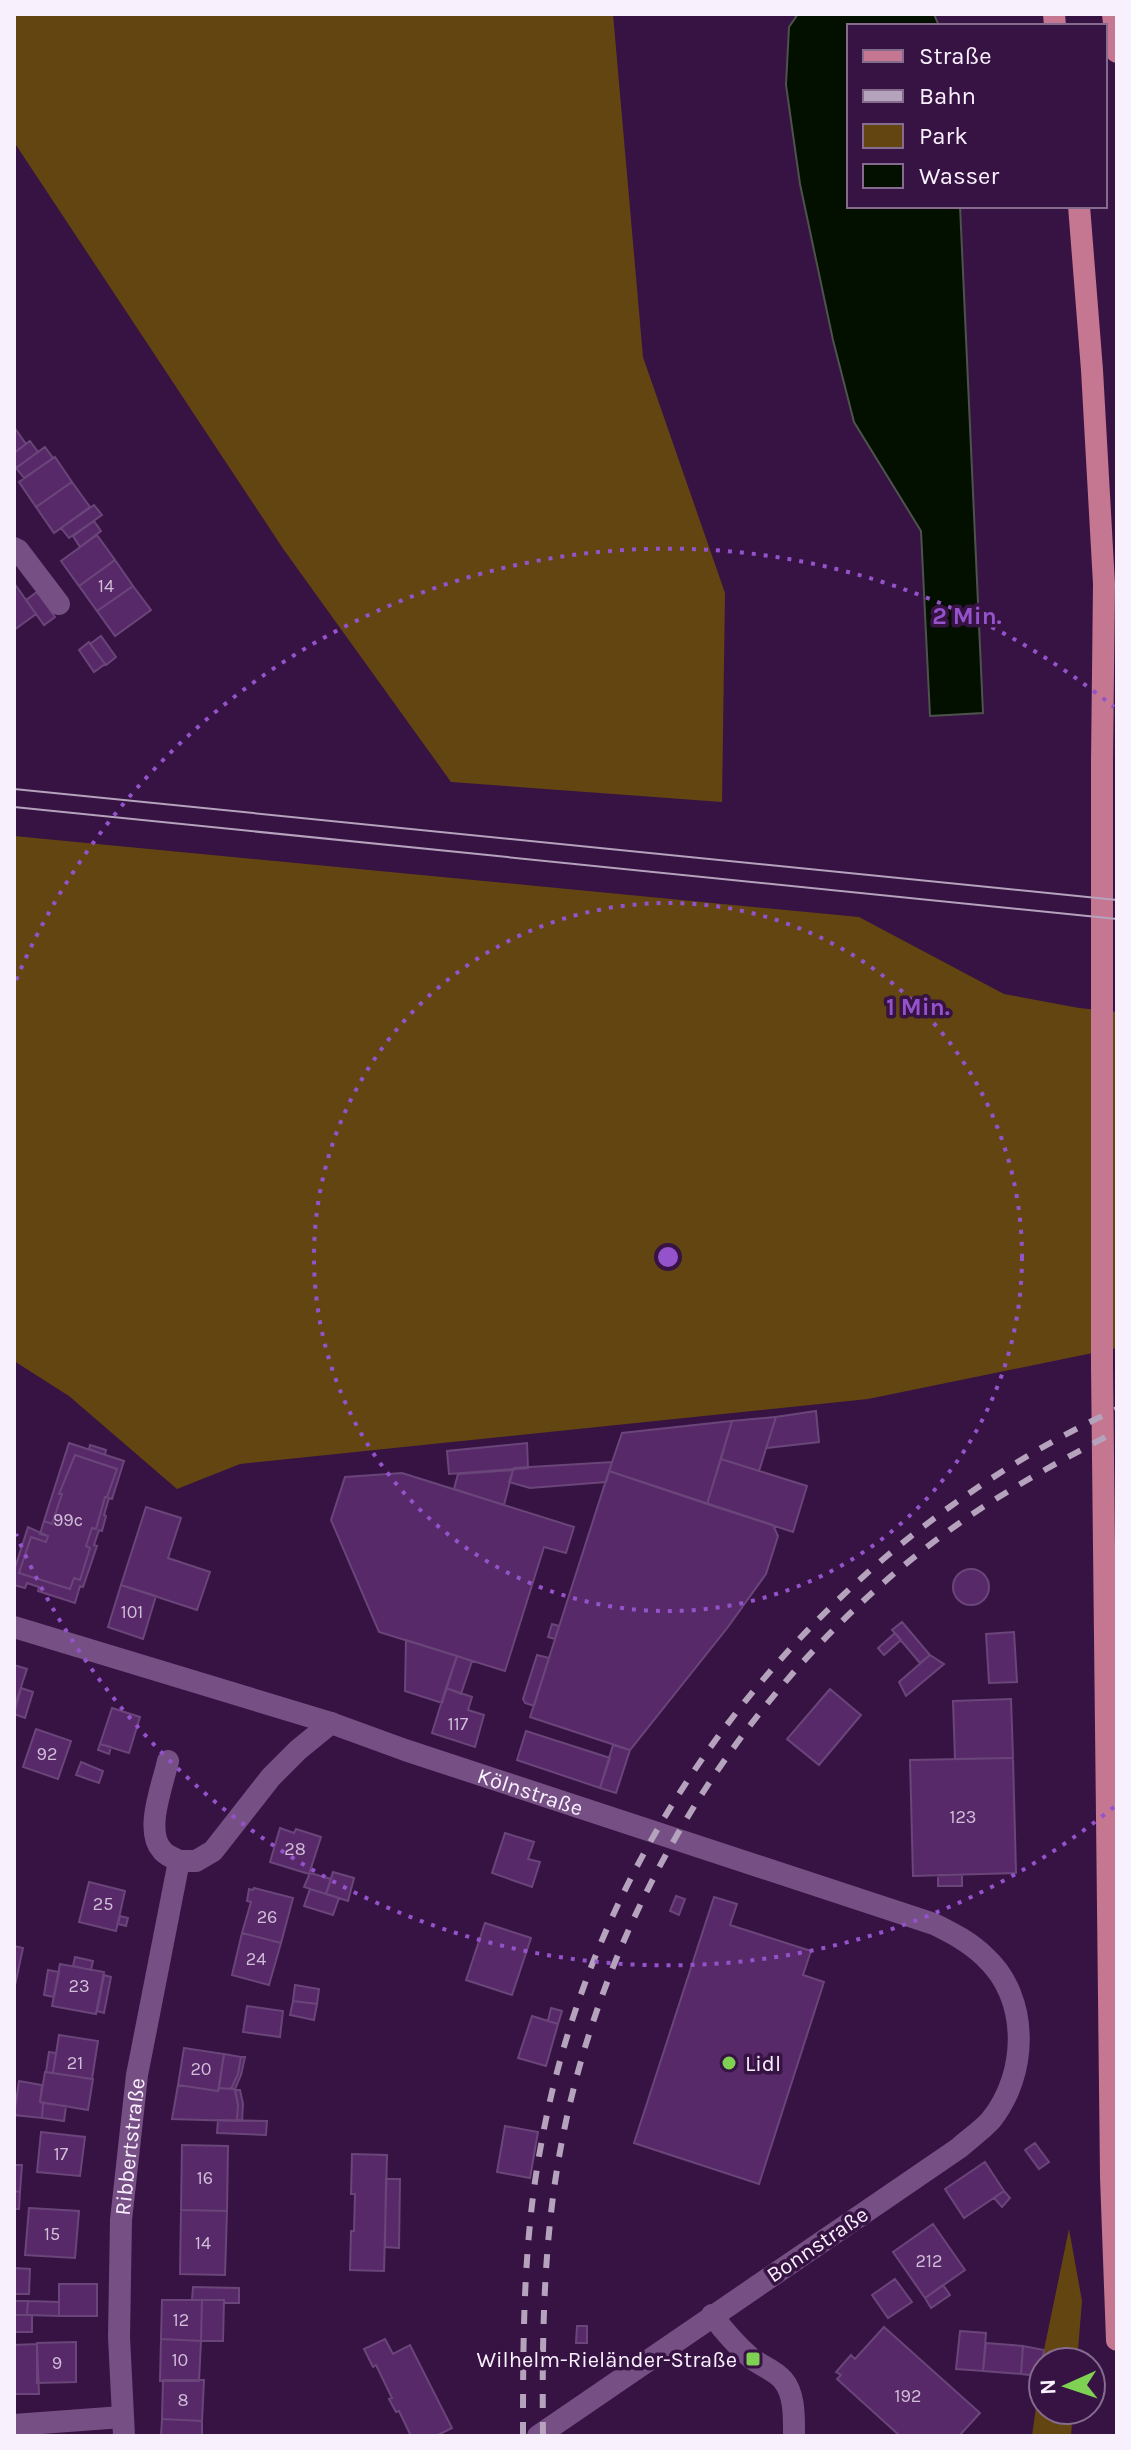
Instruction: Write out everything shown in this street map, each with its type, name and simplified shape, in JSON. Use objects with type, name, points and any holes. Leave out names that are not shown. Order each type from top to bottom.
[{"type":"main road","points":[[1113,14],[1117,52]]},
{"type":"main road","points":[[1079,208],[1104,584],[1102,1367],[1110,2084],[1117,2340]]},
{"type":"street","points":[[14,548],[59,604]]},
{"type":"street","name":"Kölnstraße","points":[[14,1627],[331,1723],[934,1924],[964,1939],[988,1958],[1014,2002]]},
{"type":"street","points":[[168,1761],[155,1815],[154,1834],[161,1850],[179,1861],[196,1861],[213,1851],[271,1777],[331,1723]]},
{"type":"street","name":"Ribbertstraße","points":[[123,2427],[119,2337],[121,2220],[137,2075],[179,1861]]},
{"type":"street","name":"Bonnstraße","points":[[538,2436],[959,2148],[991,2120],[1008,2091],[1018,2065],[1019,2033],[1014,2002]]},
{"type":"street","points":[[712,2315],[729,2338],[783,2380],[793,2411],[794,2436]]},
{"type":"street","points":[[14,2425],[123,2427]]},
{"type":"green space","points":[[14,14],[613,14],[643,357],[725,593],[722,802],[451,782],[284,550],[14,142]]},
{"type":"green space","points":[[14,836],[859,917],[1004,994],[1117,1012],[1117,1348],[868,1399],[240,1464],[177,1489],[69,1396],[14,1361]]},
{"type":"green space","points":[[1069,2229],[1082,2301],[1078,2346],[1045,2346]]},
{"type":"green space","points":[[1033,2426],[1072,2426],[1071,2436],[1032,2436]]},
{"type":"water","points":[[798,14],[934,14],[938,24],[847,24],[847,208],[960,208],[983,713],[930,716],[921,531],[854,422],[800,184],[786,85],[789,27]]},
{"type":"building","points":[[14,427],[26,444],[14,453]]},
{"type":"building","points":[[30,441],[38,452],[16,468],[14,453]]},
{"type":"building","points":[[45,447],[53,458],[24,478],[16,468]]},
{"type":"building","points":[[55,457],[72,482],[36,507],[19,482]]},
{"type":"building","points":[[72,482],[90,507],[54,533],[36,507]]},
{"type":"building","points":[[94,505],[102,515],[69,538],[61,528]]},
{"type":"building","points":[[94,521],[101,531],[80,547],[73,536]]},
{"type":"building","points":[[97,535],[115,560],[79,586],[61,561]]},
{"type":"building","points":[[115,560],[133,586],[97,611],[79,586]]},
{"type":"building","points":[[14,583],[36,614],[14,630]]},
{"type":"building","points":[[133,586],[151,610],[115,636],[97,611]]},
{"type":"building","points":[[37,592],[55,617],[44,625],[26,600]]},
{"type":"building","points":[[101,636],[116,657],[106,665],[90,644]]},
{"type":"building","points":[[89,642],[105,664],[94,672],[79,650]]},
{"type":"building","points":[[816,1411],[819,1442],[766,1448],[776,1417]]},
{"type":"building","points":[[776,1417],[759,1471],[721,1459],[732,1421]]},
{"type":"building","points":[[732,1421],[707,1504],[609,1471],[622,1433]]},
{"type":"building","points":[[69,1443],[124,1461],[75,1603],[38,1591],[39,1587],[27,1583],[25,1588],[14,1585],[14,1571],[28,1527],[48,1536],[46,1542],[31,1537],[19,1573],[70,1589],[74,1578],[80,1580],[90,1548],[86,1546],[92,1528],[96,1529],[117,1469],[75,1455],[59,1494],[62,1494],[52,1524],[44,1521]]},
{"type":"building","points":[[527,1443],[528,1468],[449,1474],[447,1451]]},
{"type":"building","points":[[90,1445],[106,1450],[105,1455],[89,1449]]},
{"type":"building","points":[[75,1455],[117,1469],[96,1529],[92,1528],[86,1546],[90,1548],[80,1580],[74,1578],[70,1589],[19,1573],[31,1537],[46,1542],[48,1536],[40,1534],[44,1521],[52,1524],[62,1494],[59,1494]]},
{"type":"building","points":[[721,1459],[807,1486],[793,1532],[707,1504]]},
{"type":"building","points":[[612,1462],[606,1482],[530,1488],[509,1482],[514,1468]]},
{"type":"building","points":[[513,1470],[504,1505],[454,1489],[458,1474]]},
{"type":"building","points":[[609,1471],[773,1525],[778,1536],[766,1574],[630,1750],[530,1717]]},
{"type":"building","points":[[402,1473],[574,1527],[566,1553],[544,1547],[505,1671],[379,1632],[331,1520],[345,1477]]},
{"type":"building","points":[[146,1507],[181,1518],[168,1558],[210,1572],[197,1610],[121,1585]]},
{"type":"building","points":[[971,1569],[984,1574],[989,1587],[984,1600],[971,1605],[958,1600],[953,1587],[958,1574]]},
{"type":"building","points":[[121,1585],[156,1596],[143,1639],[108,1627]]},
{"type":"building","points":[[902,1622],[930,1655],[920,1663],[892,1630]]},
{"type":"building","points":[[552,1624],[559,1626],[555,1639],[548,1637]]},
{"type":"building","points":[[1014,1632],[1017,1682],[989,1683],[986,1634]]},
{"type":"building","points":[[895,1633],[901,1640],[884,1655],[878,1648]]},
{"type":"building","points":[[406,1640],[457,1656],[442,1703],[405,1691]]},
{"type":"building","points":[[537,1655],[549,1658],[534,1706],[523,1699]]},
{"type":"building","points":[[930,1655],[944,1664],[906,1696],[899,1682]]},
{"type":"building","points":[[457,1656],[472,1661],[461,1694],[446,1688]]},
{"type":"building","points":[[14,1665],[27,1669],[14,1708]]},
{"type":"building","points":[[21,1688],[33,1692],[25,1718],[14,1714]]},
{"type":"building","points":[[446,1688],[472,1697],[468,1710],[484,1715],[475,1747],[432,1733]]},
{"type":"building","points":[[830,1689],[861,1715],[819,1765],[787,1739]]},
{"type":"building","points":[[1011,1699],[1013,1758],[955,1759],[953,1701]]},
{"type":"building","points":[[112,1708],[140,1717],[129,1753],[100,1744]]},
{"type":"building","points":[[36,1729],[71,1741],[58,1779],[23,1767]]},
{"type":"building","points":[[526,1731],[610,1758],[600,1788],[517,1760]]},
{"type":"building","points":[[100,1744],[111,1747],[109,1754],[98,1750]]},
{"type":"building","points":[[613,1745],[630,1750],[616,1793],[600,1788]]},
{"type":"building","points":[[1013,1758],[1016,1873],[913,1876],[910,1760]]},
{"type":"building","points":[[81,1762],[103,1771],[99,1783],[76,1775]]},
{"type":"building","points":[[280,1828],[294,1833],[296,1829],[321,1837],[309,1874],[270,1862]]},
{"type":"building","points":[[505,1833],[534,1842],[528,1859],[540,1862],[532,1887],[492,1873]]},
{"type":"building","points":[[333,1872],[354,1878],[348,1901],[326,1894]]},
{"type":"building","points":[[310,1873],[331,1879],[326,1894],[304,1887]]},
{"type":"building","points":[[938,1875],[962,1875],[962,1886],[938,1886]]},
{"type":"building","points":[[89,1882],[125,1891],[116,1931],[79,1922]]},
{"type":"building","points":[[249,1889],[293,1898],[281,1943],[242,1933],[251,1902],[247,1901]]},
{"type":"building","points":[[310,1889],[339,1898],[333,1915],[304,1906]]},
{"type":"building","points":[[676,1896],[685,1899],[679,1915],[670,1911]]},
{"type":"building","name":"Lidl","points":[[714,1897],[737,1904],[730,1925],[811,1951],[803,1975],[824,1982],[759,2184],[634,2143]]},
{"type":"building","points":[[120,1916],[128,1918],[126,1926],[118,1924]]},
{"type":"building","points":[[485,1923],[531,1938],[512,1995],[466,1980]]},
{"type":"building","points":[[242,1933],[281,1943],[269,1985],[232,1975]]},
{"type":"building","points":[[14,1946],[23,1948],[14,1990]]},
{"type":"building","points":[[75,1957],[93,1961],[91,1970],[73,1966]]},
{"type":"building","points":[[60,1964],[104,1972],[96,2014],[52,2006]]},
{"type":"building","points":[[48,1970],[59,1972],[54,1997],[44,1995]]},
{"type":"building","points":[[104,1975],[111,1977],[104,2013],[97,2011]]},
{"type":"building","points":[[295,1985],[319,1989],[317,2004],[293,2001]]},
{"type":"building","points":[[293,2001],[317,2004],[314,2020],[290,2015]]},
{"type":"building","points":[[247,2006],[283,2011],[280,2037],[243,2032]]},
{"type":"building","points":[[551,2008],[562,2011],[558,2024],[548,2021]]},
{"type":"building","points":[[532,2016],[558,2024],[546,2066],[518,2058]]},
{"type":"building","points":[[59,2035],[98,2041],[92,2079],[53,2073]]},
{"type":"building","points":[[184,2048],[224,2054],[218,2091],[178,2085]]},
{"type":"building","points":[[49,2052],[56,2053],[53,2073],[46,2072]]},
{"type":"building","points":[[224,2054],[241,2057],[231,2089],[219,2088]]},
{"type":"building","points":[[241,2057],[245,2057],[241,2075],[235,2089],[231,2089],[238,2074]]},
{"type":"building","points":[[45,2072],[93,2079],[88,2110],[40,2102]]},
{"type":"building","points":[[19,2081],[42,2085],[42,2118],[14,2115]]},
{"type":"building","points":[[178,2085],[218,2091],[219,2088],[235,2089],[237,2121],[172,2119]]},
{"type":"building","points":[[235,2090],[240,2090],[242,2121],[237,2120]]},
{"type":"building","points":[[43,2103],[66,2106],[64,2121],[42,2118]]},
{"type":"building","points":[[218,2120],[267,2121],[266,2135],[217,2133]]},
{"type":"building","points":[[505,2126],[538,2132],[530,2178],[497,2172]]},
{"type":"building","points":[[41,2132],[85,2137],[80,2176],[37,2172]]},
{"type":"building","points":[[1035,2143],[1049,2162],[1039,2169],[1025,2150]]},
{"type":"building","points":[[182,2145],[228,2146],[227,2211],[181,2210]]},
{"type":"building","points":[[352,2154],[387,2155],[384,2271],[350,2270],[355,2194],[351,2194]]},
{"type":"building","points":[[985,2162],[1004,2191],[964,2218],[945,2189]]},
{"type":"building","points":[[14,2165],[22,2165],[20,2192],[14,2191]]},
{"type":"building","points":[[386,2179],[400,2179],[399,2248],[385,2247]]},
{"type":"building","points":[[14,2191],[20,2192],[19,2209],[14,2209]]},
{"type":"building","points":[[1004,2191],[1010,2198],[1002,2207],[994,2198]]},
{"type":"building","points":[[29,2208],[79,2211],[75,2258],[25,2255]]},
{"type":"building","points":[[181,2210],[227,2211],[225,2275],[180,2274]]},
{"type":"building","points":[[933,2224],[965,2270],[925,2298],[893,2252]]},
{"type":"building","points":[[14,2268],[30,2269],[29,2294],[14,2294]]},
{"type":"building","points":[[895,2279],[912,2302],[888,2318],[872,2295]]},
{"type":"building","points":[[59,2284],[97,2284],[97,2316],[59,2316]]},
{"type":"building","points":[[943,2285],[950,2295],[931,2308],[925,2298]]},
{"type":"building","points":[[193,2287],[239,2288],[239,2303],[192,2300]]},
{"type":"building","points":[[162,2300],[202,2300],[201,2341],[161,2339]]},
{"type":"building","points":[[202,2300],[224,2300],[223,2341],[201,2341]]},
{"type":"building","points":[[14,2301],[28,2301],[27,2315],[14,2315]]},
{"type":"building","points":[[28,2301],[59,2302],[59,2316],[27,2315]]},
{"type":"building","points":[[14,2315],[32,2315],[32,2332],[14,2332]]},
{"type":"building","points":[[577,2326],[587,2326],[587,2343],[576,2343]]},
{"type":"building","points":[[884,2327],[980,2413],[959,2436],[900,2436],[837,2379],[841,2375],[836,2372],[851,2355],[855,2359]]},
{"type":"building","points":[[960,2331],[986,2333],[983,2371],[956,2369]]},
{"type":"building","points":[[161,2339],[201,2341],[199,2381],[160,2381]]},
{"type":"building","points":[[385,2339],[393,2354],[410,2345],[452,2428],[436,2436],[411,2436],[399,2411],[396,2412],[389,2399],[392,2398],[376,2365],[373,2367],[364,2349]]},
{"type":"building","points":[[76,2342],[76,2382],[37,2383],[37,2343]]},
{"type":"building","points":[[986,2343],[1023,2346],[1021,2374],[983,2371]]},
{"type":"building","points":[[37,2344],[39,2394],[14,2394],[14,2345]]},
{"type":"building","points":[[1023,2346],[1027,2347],[1027,2375],[1021,2374]]},
{"type":"building","points":[[163,2380],[204,2380],[202,2421],[162,2419]]},
{"type":"building","points":[[162,2419],[202,2421],[202,2436],[161,2436]]},
{"type":"tram line","points":[[14,789],[1117,900]]},
{"type":"tram line","points":[[14,807],[1117,919]]},
{"type":"railway","points":[[523,2436],[527,2254],[541,2145],[570,2027],[614,1914],[671,1807],[740,1708],[821,1617],[911,1536],[1010,1467],[1117,1409]]},
{"type":"railway","points":[[543,2436],[544,2327],[550,2218],[561,2146],[582,2056],[612,1969],[650,1884],[696,1803],[749,1726],[809,1655],[875,1590],[947,1532],[988,1504],[1117,1431]]},
{"type":"place","name":"Lidl","points":[[729,2063]]},
{"type":"place","name":"Wilhelm-Rieländer-Straße","points":[[753,2359]]}]
